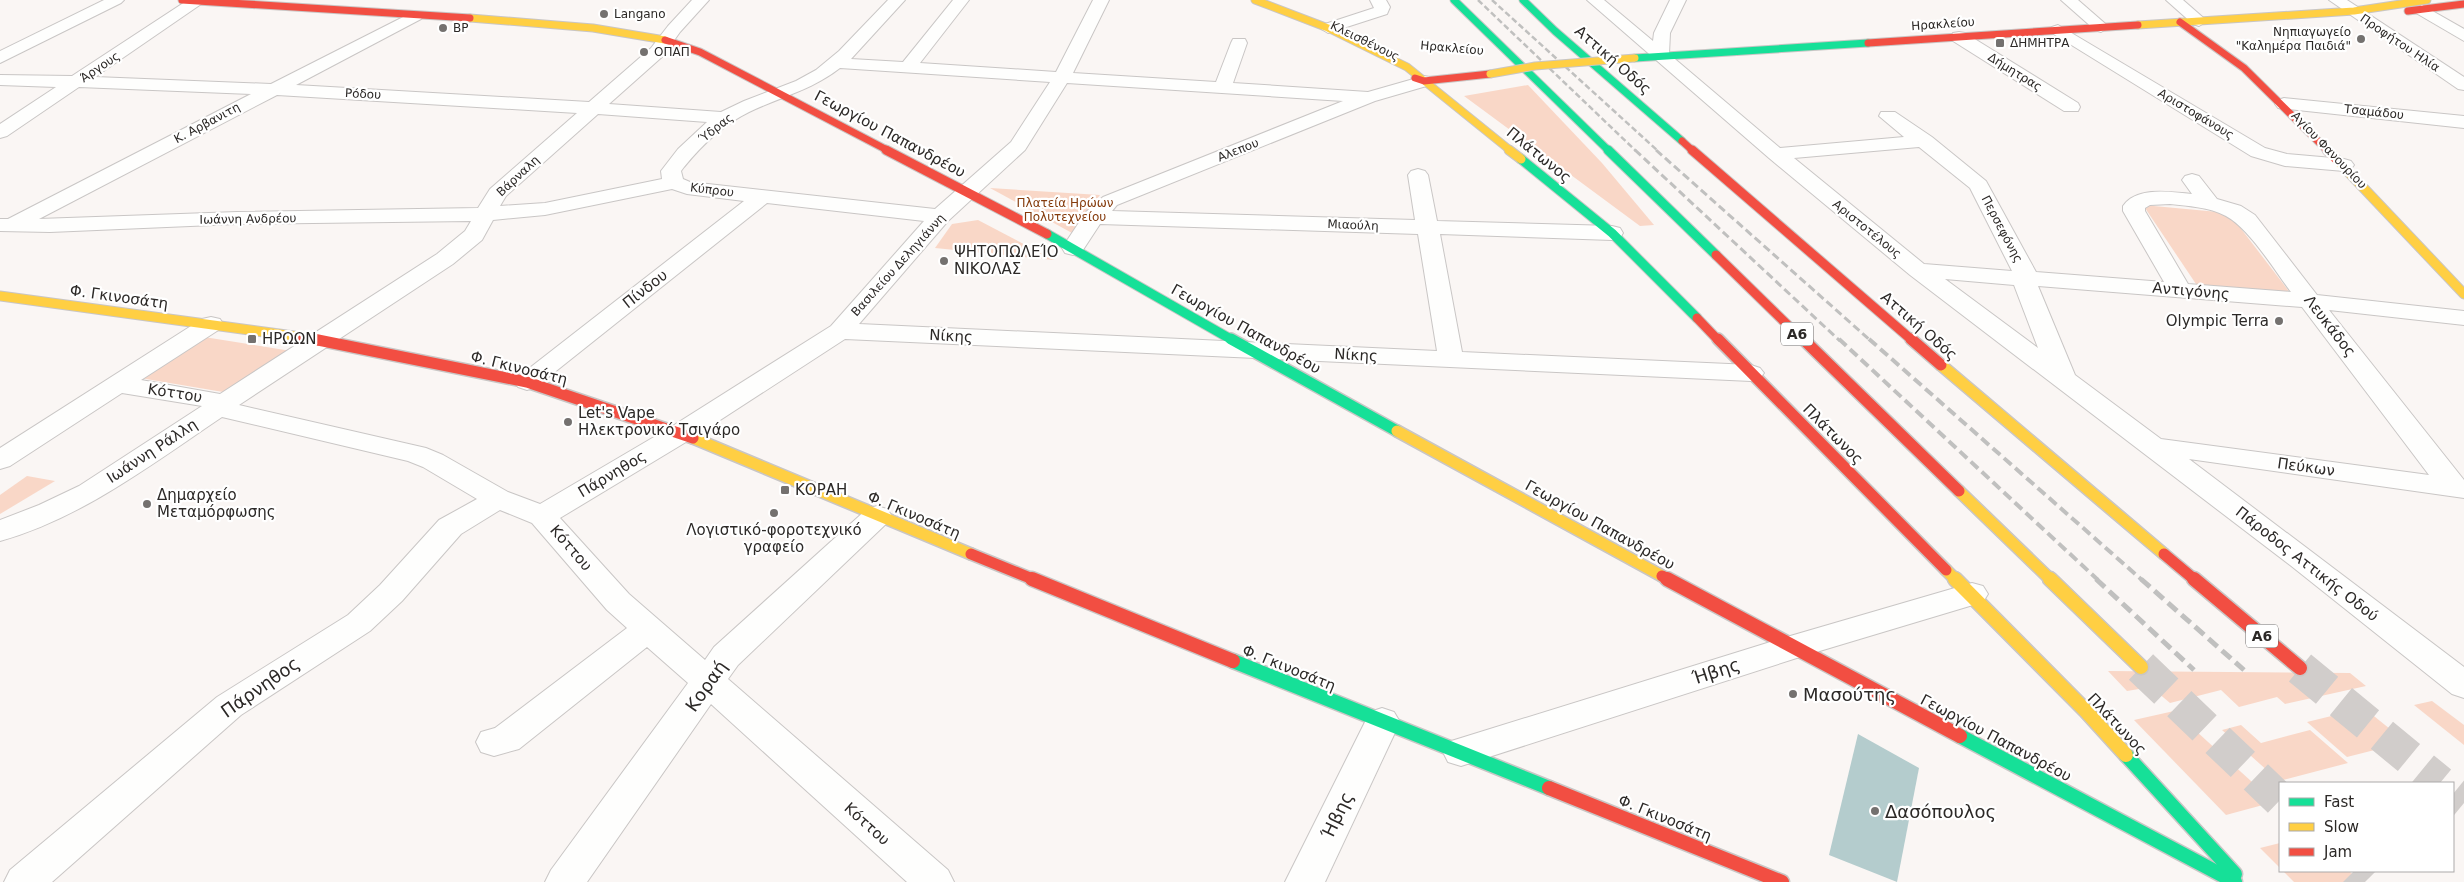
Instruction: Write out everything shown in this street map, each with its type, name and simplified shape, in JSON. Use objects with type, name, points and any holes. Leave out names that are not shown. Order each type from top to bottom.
[{"type":"main road","points":[[415,16],[426,0]]},
{"type":"main road","name":"Α6","points":[[1454,0],[2141,667]]},
{"type":"main road","name":"Αττική Οδός","points":[[1523,0],[1555,31],[2064,471],[2300,668]]},
{"type":"main road","name":"Γεωργίου Παπανδρέου","points":[[192,1],[566,24],[634,33],[666,40],[700,52],[782,93],[1073,248],[1250,350],[1792,647],[2235,882]]},
{"type":"main road","name":"Κλεισθένους","points":[[1251,2],[1328,28],[1368,48]]},
{"type":"main road","name":"Κλεισθένους","points":[[1251,2],[1314,31],[1389,70],[1424,81],[1490,74]]},
{"type":"main road","name":"Ηρακλείου","points":[[1490,74],[1535,66],[1660,56],[2354,11],[2382,13],[2419,3],[2464,4]]},
{"type":"main road","name":"Αγίου Φανουρίου","points":[[2180,22],[2206,37],[2284,104],[2344,165],[2464,294]]},
{"type":"main road","name":"Ηρακλείου","points":[[1368,48],[1413,58]]},
{"type":"main road","name":"Πλάτωνος","points":[[1368,48],[1407,67],[1612,233],[2086,710],[2242,882]]},
{"type":"main road","name":"Ηρακλείου","points":[[1474,64],[1535,66]]},
{"type":"main road","name":"Φ. Γκινοσάτη","points":[[0,296],[322,341],[527,382],[681,433],[877,516],[1382,722],[1782,882]]},
{"type":"street","points":[[0,58],[82,15],[116,0]]},
{"type":"street","name":"Βάρναλη","points":[[322,341],[445,259],[474,235],[498,193],[657,52],[701,0]]},
{"type":"street","name":"Ύδρας","points":[[673,182],[671,171],[682,155],[726,118],[741,109],[810,81],[835,63],[897,0]]},
{"type":"street","points":[[908,67],[961,0]]},
{"type":"street","name":"Βασιλείου Δεληγιάννη","points":[[681,433],[840,331],[940,216],[1018,146],[1062,77],[1101,0]]},
{"type":"street","points":[[1328,28],[1381,11],[1382,7],[1378,0]]},
{"type":"street","name":"Αριστοτέλους","points":[[1595,0],[1776,154],[1918,270],[2064,379],[2148,445]]},
{"type":"street","points":[[1660,56],[1662,33],[1678,0]]},
{"type":"street","points":[[2069,0],[2101,27]]},
{"type":"street","points":[[2174,0],[2198,21]]},
{"type":"street","name":"Προφήτου Ηλία","points":[[2337,0],[2464,85]]},
{"type":"street","name":"Άργους","points":[[0,132],[78,82],[192,1]]},
{"type":"street","points":[[2419,3],[2464,36]]},
{"type":"street","name":"Κ. Αρβανιτη","points":[[3,227],[415,16]]},
{"type":"street","name":"Αριστοφάνους","points":[[2058,30],[2258,152],[2284,160],[2344,165]]},
{"type":"street","name":"Δήμητρας","points":[[1959,36],[2071,107]]},
{"type":"street","points":[[1222,89],[1238,43]]},
{"type":"street","points":[[835,63],[1369,97]]},
{"type":"street","name":"Ρόδου","points":[[0,80],[273,89],[596,108],[726,118]]},
{"type":"street","name":"Αλεπου","points":[[1073,248],[1094,217],[1110,201],[1369,97],[1424,81]]},
{"type":"street","name":"Τσαμάδου","points":[[2284,104],[2464,122]]},
{"type":"street","name":"Περσεφόνης","points":[[1888,116],[1925,141],[1979,185],[2026,278],[2026,289],[2064,379]]},
{"type":"street","points":[[1776,154],[1925,141]]},
{"type":"street","points":[[1418,175],[1451,359]]},
{"type":"street","name":"Λευκάδος","points":[[2192,180],[2210,203],[2247,220],[2459,488]]},
{"type":"street","name":"Κύπρου","points":[[486,214],[545,209],[598,200],[673,182],[687,188],[940,216]]},
{"type":"street","name":"Πίνδου","points":[[527,382],[763,196]]},
{"type":"street","points":[[2180,290],[2134,211],[2134,206],[2138,201],[2159,198],[2210,203]]},
{"type":"street","name":"Ιωάννη Ανδρέου","points":[[3,227],[237,218],[459,216],[486,214]]},
{"type":"street","name":"Μιαούλη","points":[[1094,217],[1612,233]]},
{"type":"street","name":"Αντιγόνης","points":[[1918,270],[2311,301],[2464,318]]},
{"type":"street","points":[[0,460],[211,324]]},
{"type":"street","name":"Νίκης","points":[[840,331],[1751,374]]},
{"type":"street","name":"Ιωάννη Ράλλη","points":[[0,530],[49,512],[89,492],[322,341]]},
{"type":"street","name":"Κόττου","points":[[117,384],[209,398],[235,414],[416,454],[432,461],[498,499],[542,516],[618,602],[934,882]]},
{"type":"street","name":"Πάρνηθος","points":[[542,516],[681,433]]},
{"type":"street","name":"Πεύκων","points":[[2148,445],[2459,488]]},
{"type":"street","name":"Πάροδος Αττικής Οδού","points":[[2148,445],[2302,558],[2464,685]]},
{"type":"street","name":"Πάρνηθος","points":[[24,882],[228,706],[359,623],[391,593],[450,527],[498,499]]},
{"type":"street","name":"Κοραή","points":[[565,882],[726,656],[877,516]]},
{"type":"street","name":"Ήβης","points":[[1461,752],[1792,647],[1972,594]]},
{"type":"street","points":[[494,742],[506,739],[648,629]]},
{"type":"street","name":"Ήβης","points":[[1305,882],[1382,722]]},
{"type":"green space","points":[[1528,85],[1602,163],[1654,225],[1640,226],[1464,96]]},
{"type":"green space","name":"Πλατεία Ηρώων Πολυτεχνείου","points":[[990,188],[1100,195],[1072,233]]},
{"type":"green space","points":[[2143,205],[2229,213],[2291,294],[2196,284]]},
{"type":"green space","points":[[978,220],[1054,260],[935,248],[952,224]]},
{"type":"green space","points":[[204,337],[291,351],[229,393],[140,378]]},
{"type":"green space","points":[[27,476],[55,481],[0,514],[0,495]]},
{"type":"green space","points":[[2108,671],[2350,673],[2366,686],[2285,704],[2277,697],[2239,707],[2221,690],[2170,703],[2151,687],[2127,691]]},
{"type":"green space","points":[[2432,701],[2464,725],[2464,745],[2414,705]]},
{"type":"green space","points":[[2364,708],[2406,742],[2347,757],[2307,722]]},
{"type":"green space","points":[[2174,711],[2274,802],[2226,815],[2134,720]]},
{"type":"green space","points":[[2241,725],[2261,743],[2310,730],[2348,763],[2279,781],[2222,730]]},
{"type":"green space","points":[[2279,843],[2279,867],[2260,848]]},
{"type":"green space","points":[[2284,872],[2350,872],[2361,882],[2294,882]]},
{"type":"building","name":"Δασόπουλος","points":[[1858,734],[1919,768],[1897,882],[1829,855]]},
{"type":"tunnel","points":[[2141,667],[2279,799]]},
{"type":"tunnel","points":[[2300,668],[2439,782]]},
{"type":"tunnel","points":[[2454,795],[2464,803]]},
{"type":"tunnel","points":[[2355,872],[2365,882]]},
{"type":"railway","points":[[1478,0],[1636,151]]},
{"type":"railway","points":[[1492,0],[1658,151]]},
{"type":"railway","points":[[1635,150],[1840,341]]},
{"type":"railway","points":[[1656,150],[1871,341]]},
{"type":"railway","points":[[1839,339],[2098,580]]},
{"type":"railway","points":[[1869,339],[2142,580]]},
{"type":"railway","points":[[2096,579],[2194,670]]},
{"type":"railway","points":[[2141,579],[2244,670]]},
{"type":"traffic: fast","points":[[1454,0],[1716,255]]},
{"type":"traffic: fast","points":[[1523,0],[1555,31],[1682,141]]},
{"type":"traffic: fast","points":[[1635,58],[1868,43]]},
{"type":"traffic: fast","points":[[1521,159],[1612,233],[1697,318]]},
{"type":"traffic: fast","points":[[1047,234],[1250,350],[1397,431]]},
{"type":"traffic: fast","points":[[1233,661],[1549,788]]},
{"type":"traffic: fast","points":[[1960,736],[2235,882]]},
{"type":"traffic: fast","points":[[2126,755],[2235,874]]},
{"type":"traffic: slow","points":[[1255,0],[1328,28],[1407,67],[1521,159]]},
{"type":"traffic: slow","points":[[2138,25],[2354,11],[2427,0]]},
{"type":"traffic: slow","points":[[470,18],[593,28],[665,40]]},
{"type":"traffic: slow","points":[[1490,74],[1535,66],[1635,58]]},
{"type":"traffic: slow","points":[[2338,161],[2464,294]]},
{"type":"traffic: slow","points":[[0,296],[301,337]]},
{"type":"traffic: slow","points":[[1941,365],[2164,554]]},
{"type":"traffic: slow","points":[[1397,431],[1662,576]]},
{"type":"traffic: slow","points":[[693,438],[971,554]]},
{"type":"traffic: slow","points":[[1959,491],[2141,667]]},
{"type":"traffic: slow","points":[[1946,570],[2086,711],[2126,755]]},
{"type":"traffic: jam","points":[[182,0],[470,18]]},
{"type":"traffic: jam","points":[[2408,11],[2464,4]]},
{"type":"traffic: jam","points":[[2180,22],[2224,51],[2244,68],[2283,104],[2338,161]]},
{"type":"traffic: jam","points":[[1868,43],[2138,25]]},
{"type":"traffic: jam","points":[[665,40],[700,52],[1047,234]]},
{"type":"traffic: jam","points":[[1415,78],[1424,81],[1490,74]]},
{"type":"traffic: jam","points":[[1682,141],[1941,365]]},
{"type":"traffic: jam","points":[[1716,255],[1959,491]]},
{"type":"traffic: jam","points":[[1697,318],[1946,570]]},
{"type":"traffic: jam","points":[[301,337],[527,382],[693,438]]},
{"type":"traffic: jam","points":[[971,554],[1233,661]]},
{"type":"traffic: jam","points":[[2164,554],[2300,668]]},
{"type":"traffic: jam","points":[[1662,576],[1960,736]]},
{"type":"traffic: jam","points":[[1549,788],[1782,882]]},
{"type":"place","name":"Langano","points":[[604,14]]},
{"type":"place","name":"BP","points":[[443,28]]},
{"type":"place","name":"Νηπιαγωγείο \"Καλημέρα Παιδιά\"","points":[[2361,39]]},
{"type":"place","name":"ΔΗΜΗΤΡΑ","points":[[2000,43]]},
{"type":"place","name":"ΟΠΑΠ","points":[[644,52]]},
{"type":"place","name":"ΨΗΤΟΠΩΛΕΊΟ ΝΙΚΟΛΑΣ","points":[[944,261]]},
{"type":"place","name":"Olympic Terra","points":[[2279,321]]},
{"type":"place","name":"ΗΡΩΩΝ","points":[[252,339]]},
{"type":"place","name":"Let's Vape Ηλεκτρονικό Τσιγάρο","points":[[568,422]]},
{"type":"place","name":"ΚΟΡΑΗ","points":[[785,490]]},
{"type":"place","name":"Δημαρχείο Μεταμόρφωσης","points":[[147,504]]},
{"type":"place","name":"Λογιστικό-φοροτεχνικό γραφείο","points":[[774,513]]},
{"type":"place","name":"Μασούτης","points":[[1793,694]]},
{"type":"place","name":"Δασόπουλος","points":[[1875,811]]}]
